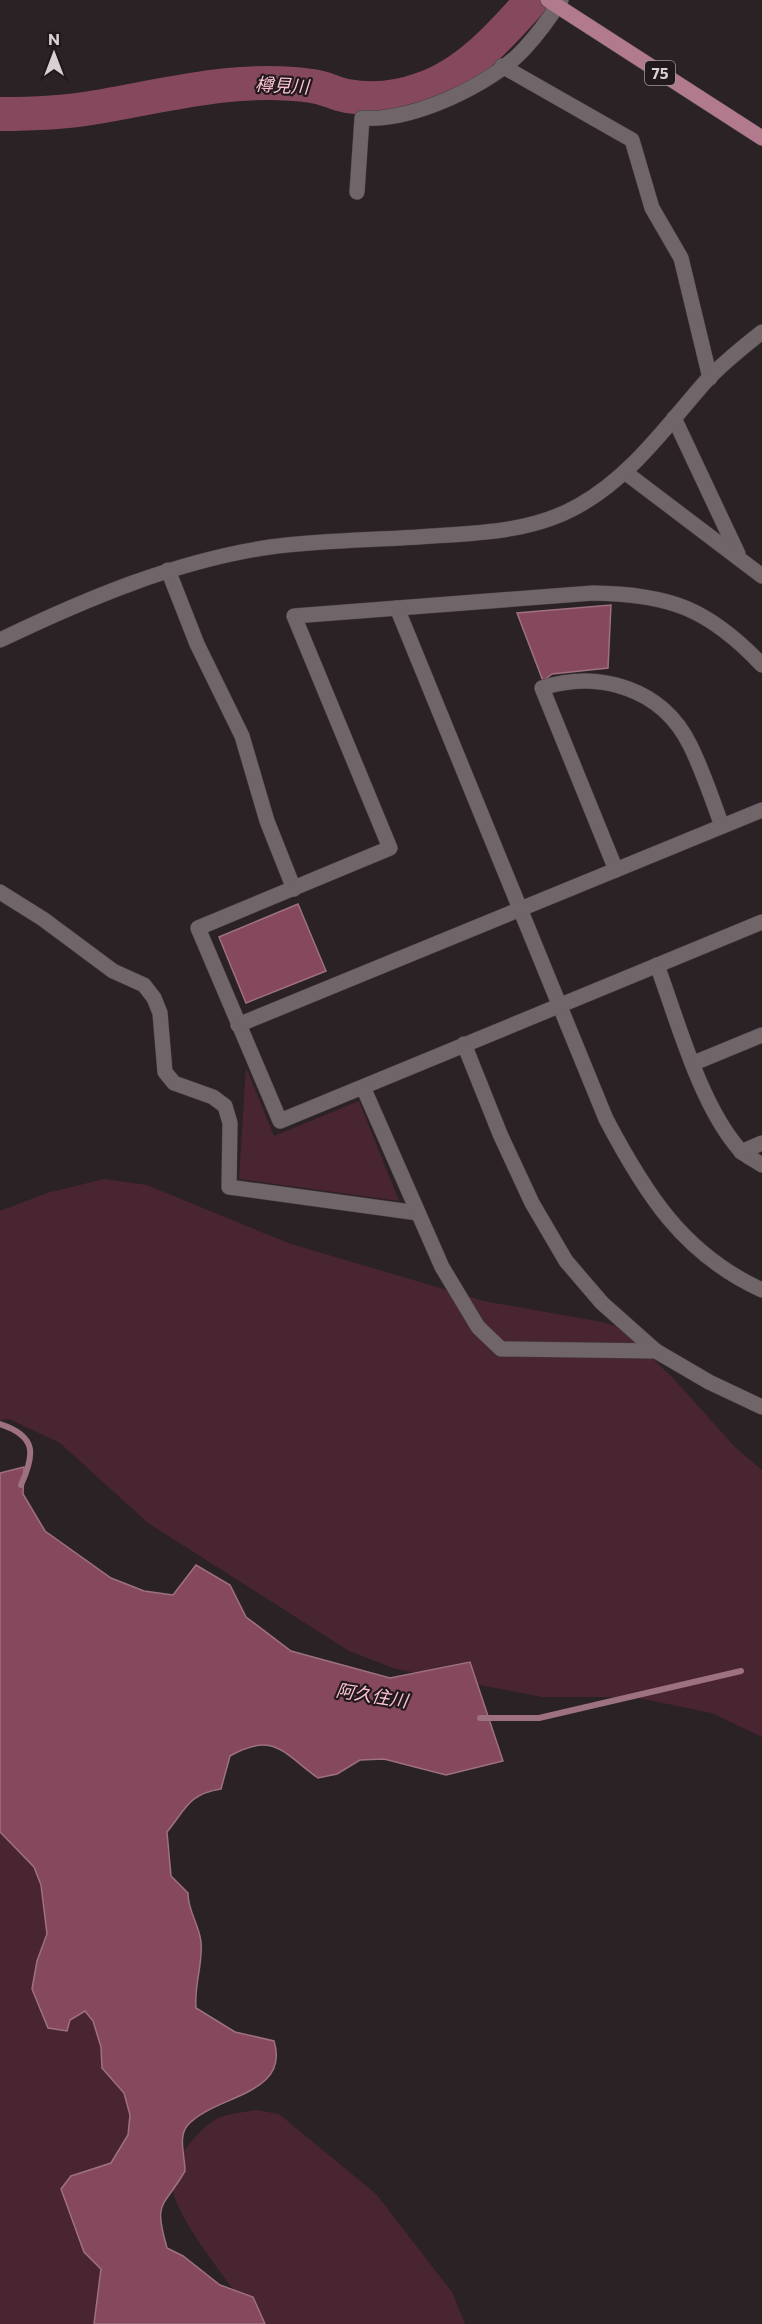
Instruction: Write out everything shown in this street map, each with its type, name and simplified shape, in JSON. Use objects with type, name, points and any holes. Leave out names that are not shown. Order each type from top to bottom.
[{"type":"main road","name":"75","points":[[554,2],[762,138]]},
{"type":"street","points":[[357,192],[362,118],[379,119],[440,105],[524,50],[554,2]]},
{"type":"street","points":[[502,66],[632,140],[652,208],[681,258],[710,378]]},
{"type":"street","points":[[0,640],[76,604],[168,570],[222,556],[294,544],[471,534],[528,526],[578,507],[626,473],[710,378],[762,332]]},
{"type":"street","points":[[674,418],[739,557]]},
{"type":"street","points":[[626,473],[762,576]]},
{"type":"street","points":[[168,570],[197,644],[242,736],[267,821],[294,889]]},
{"type":"street","points":[[762,665],[743,645],[713,621],[685,606],[638,594],[593,593],[294,616],[390,848],[198,928],[280,1121],[762,922]]},
{"type":"street","points":[[397,608],[606,1119],[637,1178],[673,1226],[736,1278],[762,1290]]},
{"type":"street","points":[[616,870],[542,688],[564,681],[598,680],[622,684],[659,706],[690,743],[722,826]]},
{"type":"street","points":[[238,1025],[762,810]]},
{"type":"street","points":[[0,892],[43,919],[113,971],[144,985],[154,998],[160,1013],[165,1072],[174,1083],[213,1097],[225,1106],[230,1123],[229,1187],[418,1213]]},
{"type":"street","points":[[657,965],[694,1063],[722,1126],[741,1152],[762,1165]]},
{"type":"street","points":[[694,1063],[762,1035]]},
{"type":"street","points":[[464,1044],[500,1134],[532,1203],[566,1261],[602,1303],[656,1351],[709,1382],[761,1403]]},
{"type":"street","points":[[363,1087],[442,1267],[478,1327],[501,1349],[656,1351]]},
{"type":"street","points":[[741,1152],[762,1143]]},
{"type":"shaded area","points":[[246,1067],[274,1136],[359,1101],[399,1201],[239,1179]]},
{"type":"shaded area","points":[[104,1179],[147,1185],[288,1243],[484,1301],[602,1322],[621,1328],[673,1378],[734,1446],[762,1470],[762,1737],[712,1713],[633,1697],[542,1697],[396,1669],[349,1651],[148,1523],[60,1443],[9,1419],[0,1420],[0,1211],[47,1193]]},
{"type":"shaded area","points":[[0,1832],[34,1867],[41,1885],[47,1934],[37,1961],[32,1989],[48,2028],[67,2031],[70,2020],[84,2010],[93,2021],[101,2047],[102,2068],[124,2093],[130,2115],[128,2135],[111,2163],[71,2176],[62,2189],[84,2252],[101,2269],[94,2324],[0,2324]]},
{"type":"shaded area","points":[[257,2110],[279,2114],[376,2194],[452,2292],[465,2324],[258,2324],[192,2231],[174,2193],[172,2179],[174,2169],[190,2143],[212,2122],[226,2115]]},
{"type":"water","points":[[611,605],[608,668],[552,674],[543,681],[517,613]]},
{"type":"water","points":[[298,904],[326,971],[246,1003],[219,937]]},
{"type":"water","points":[[24,1467],[23,1494],[45,1531],[111,1578],[144,1591],[173,1595],[196,1565],[230,1585],[246,1617],[291,1651],[390,1678],[470,1662],[503,1761],[446,1775],[384,1759],[360,1760],[337,1774],[318,1778],[277,1748],[257,1745],[230,1756],[221,1789],[210,1791],[194,1799],[167,1832],[171,1876],[188,1893],[201,1942],[196,2008],[235,2032],[274,2041],[276,2059],[271,2073],[261,2084],[247,2093],[214,2107],[187,2126],[182,2141],[185,2171],[162,2206],[163,2232],[167,2248],[183,2256],[220,2285],[253,2297],[265,2324],[94,2324],[101,2269],[84,2252],[61,2189],[71,2176],[111,2163],[128,2135],[130,2115],[124,2093],[102,2068],[101,2047],[93,2021],[85,2011],[70,2020],[67,2031],[48,2028],[32,1989],[37,1961],[47,1934],[41,1885],[34,1867],[0,1832],[0,1473]]},
{"type":"waterway","name":"樽見川","points":[[0,114],[80,110],[201,88],[256,83],[312,86],[343,95],[365,98],[402,95],[436,84],[467,65],[495,40],[532,0]]},
{"type":"waterway","name":"阿久住川","points":[[0,1424],[21,1434],[30,1447],[29,1464],[21,1485]]},
{"type":"waterway","name":"阿久住川","points":[[480,1718],[539,1718],[741,1671]]}]
